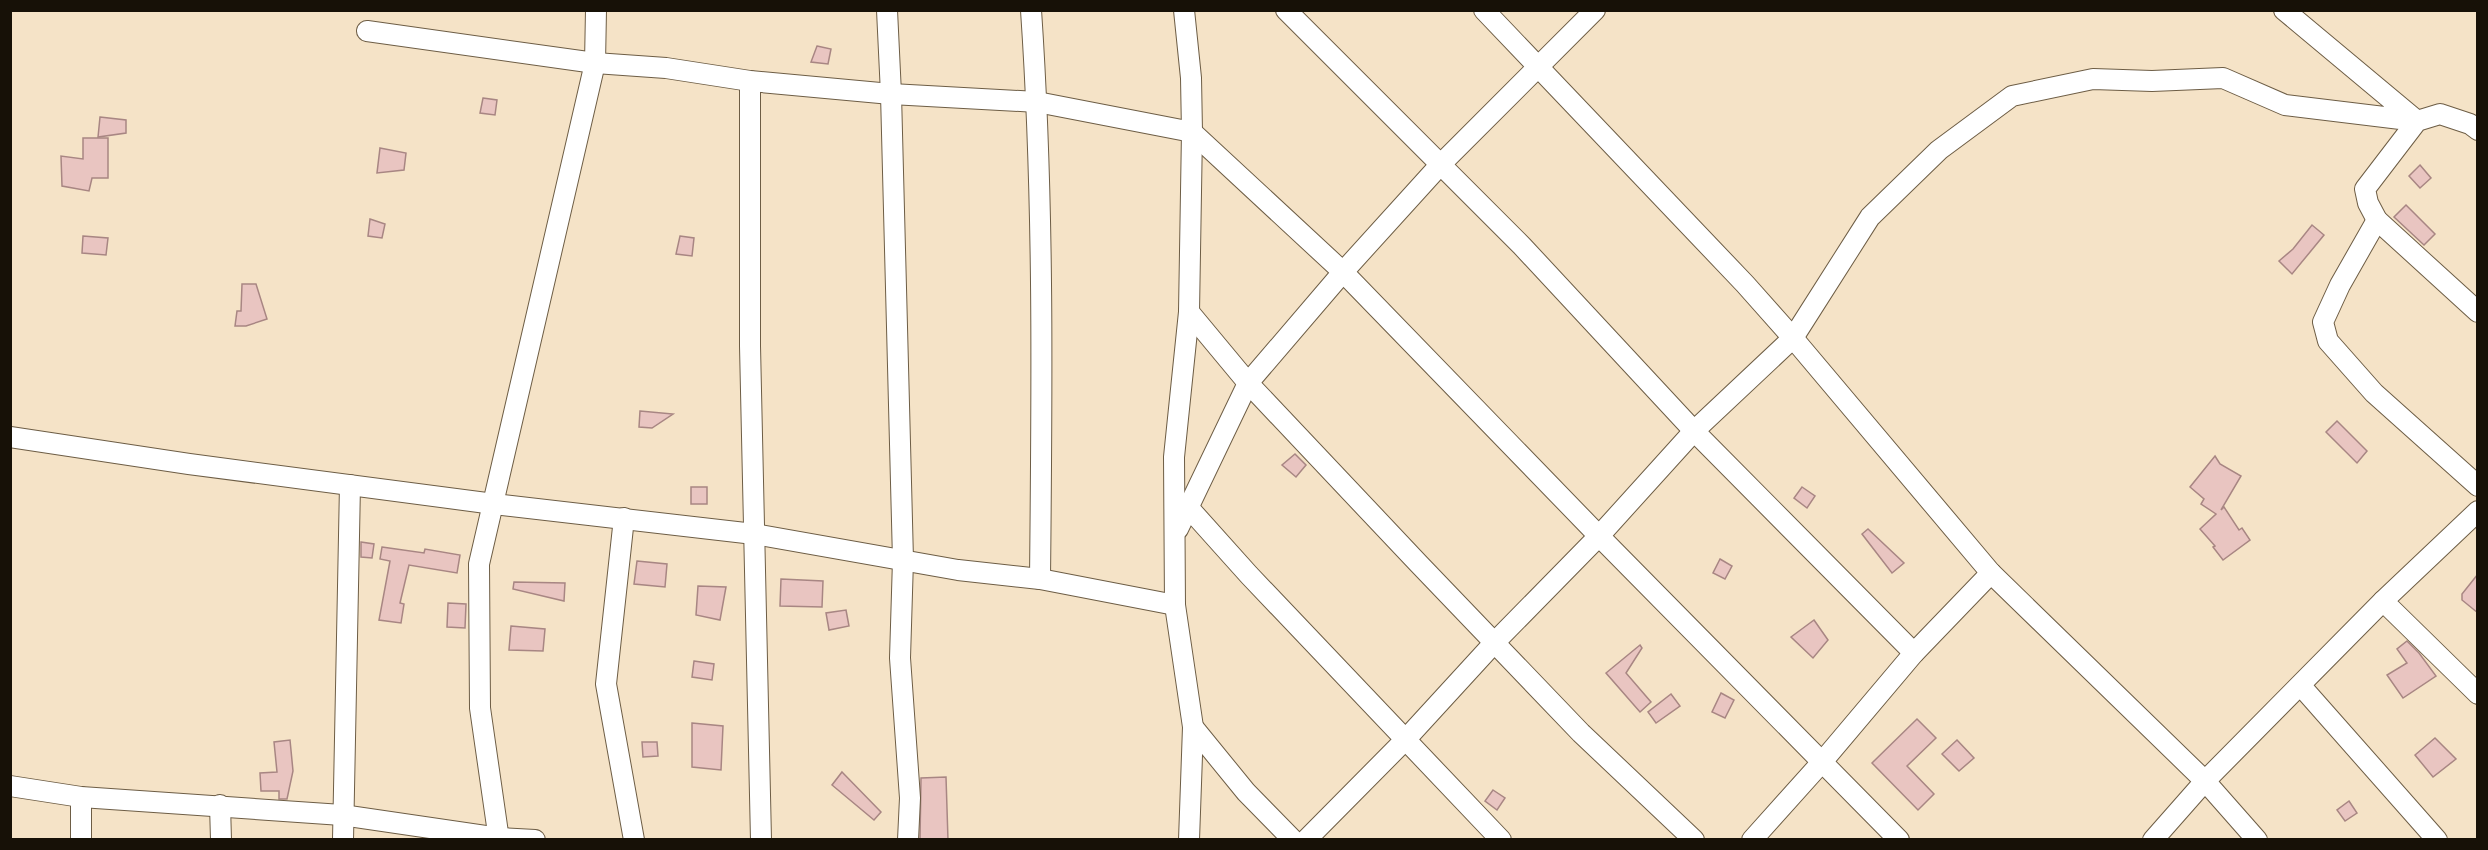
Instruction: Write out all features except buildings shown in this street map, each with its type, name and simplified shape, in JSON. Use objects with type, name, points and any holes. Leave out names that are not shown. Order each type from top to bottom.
[{"type":"street","points":[[499,839],[480,708],[479,564],[595,63],[596,10]]},
{"type":"street","points":[[887,10],[903,560],[900,658],[910,798],[908,840]]},
{"type":"street","points":[[1031,10],[1037,102],[1042,375],[1040,579]]},
{"type":"street","points":[[1184,10],[1191,78],[1192,132],[1189,312],[1174,457],[1176,534],[1174,604],[1193,727],[1189,840]]},
{"type":"street","points":[[1286,10],[1522,246],[1694,431],[1914,653]]},
{"type":"street","points":[[1484,10],[1793,338],[1992,573],[2205,781],[2257,840]]},
{"type":"street","points":[[1176,534],[1248,383],[1343,272],[1440,165],[1540,68],[1595,10]]},
{"type":"street","points":[[2283,10],[2416,121]]},
{"type":"street","points":[[367,31],[595,63],[666,68],[750,81],[891,94],[1037,102],[1192,132],[1343,272],[1899,840]]},
{"type":"street","points":[[1306,840],[1406,739],[1494,643],[1599,536],[1694,431],[1793,338],[1870,217],[1939,150],[2012,96],[2093,80],[2152,81],[2223,78],[2285,105],[2416,121],[2440,114],[2470,124],[2478,130]]},
{"type":"street","points":[[750,81],[750,346],[761,840]]},
{"type":"street","points":[[2416,121],[2365,189],[2368,203],[2378,220],[2478,312]]},
{"type":"street","points":[[2378,220],[2340,285],[2324,322],[2328,341],[2374,393],[2478,486]]},
{"type":"street","points":[[1189,312],[1248,383],[1494,643],[1581,733],[1694,840]]},
{"type":"street","points":[[10,437],[494,504],[754,534],[958,570],[1040,579],[1174,604]]},
{"type":"street","points":[[343,840],[350,485]]},
{"type":"street","points":[[1188,507],[1249,575],[1501,840]]},
{"type":"street","points":[[2153,840],[2205,781],[2383,601],[2478,511]]},
{"type":"street","points":[[624,518],[606,684],[634,840]]},
{"type":"street","points":[[1752,840],[1822,762],[1914,653],[1992,573]]},
{"type":"street","points":[[2383,601],[2478,694]]},
{"type":"street","points":[[2301,686],[2437,840]]},
{"type":"street","points":[[1193,727],[1246,792],[1293,840]]},
{"type":"street","points":[[10,786],[81,797],[342,814],[499,839],[534,840]]},
{"type":"street","points":[[81,797],[81,840]]},
{"type":"street","points":[[220,805],[221,840]]}]
